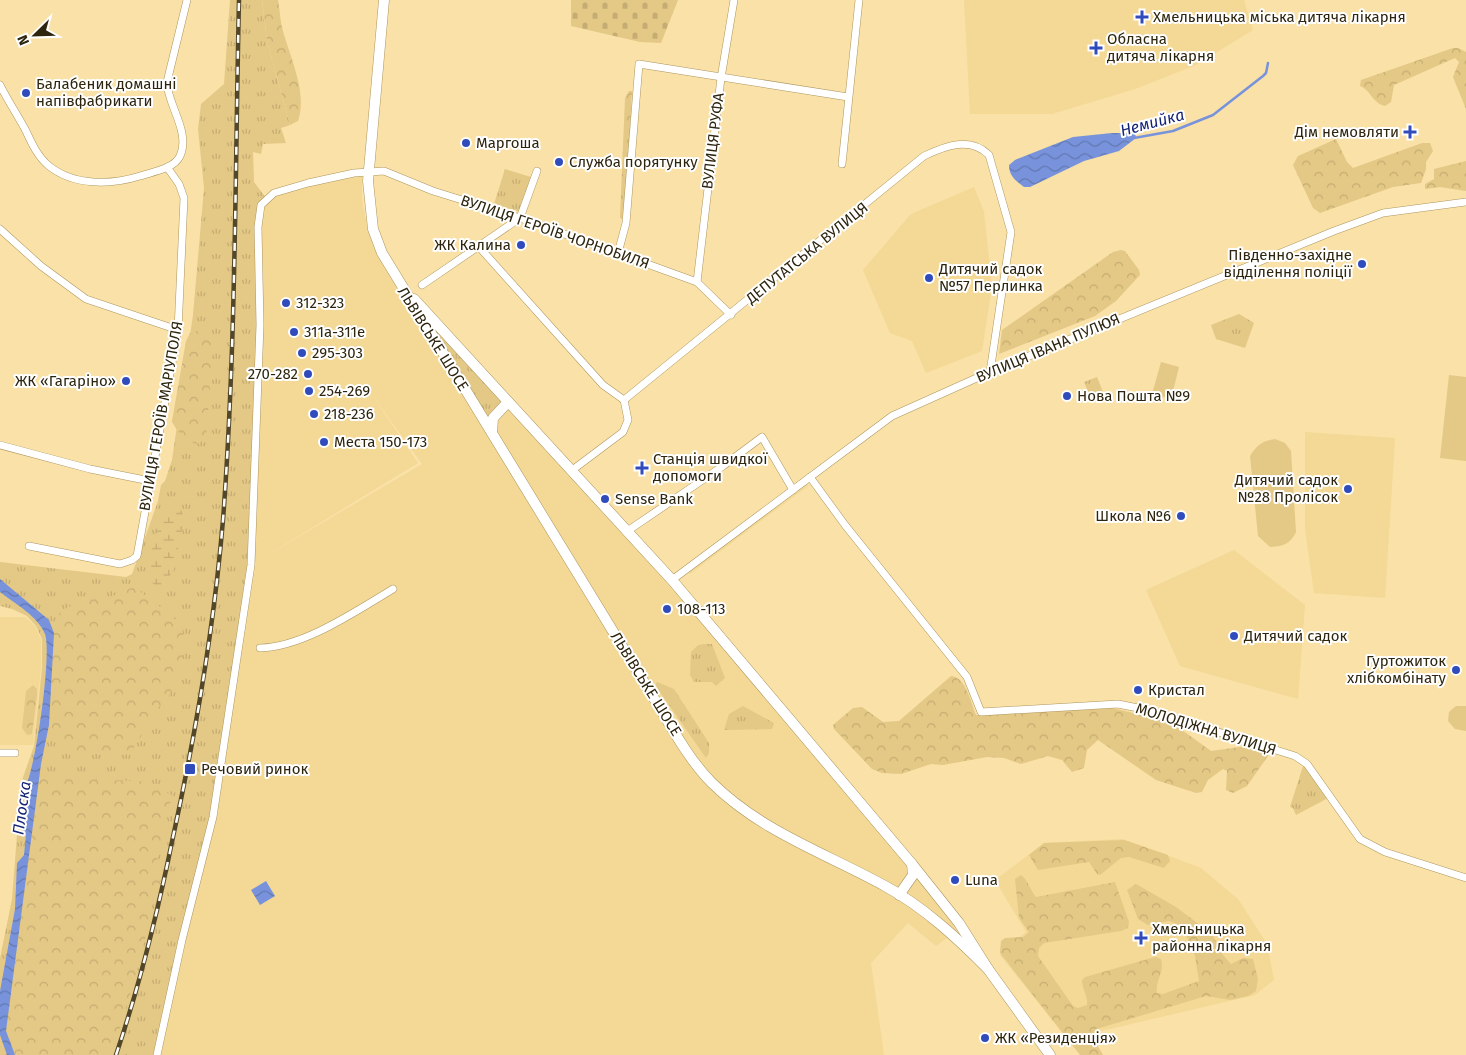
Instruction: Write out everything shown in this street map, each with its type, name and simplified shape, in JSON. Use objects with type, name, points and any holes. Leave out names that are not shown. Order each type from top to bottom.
[{"type":"main road","points":[[384,0],[369,172],[369,202],[373,229],[382,253],[396,280]]},
{"type":"main road","name":"ЛЬВІВСЬКЕ ШОСЕ","points":[[396,280],[672,580],[912,864],[959,923],[988,969],[1050,1055]]},
{"type":"main road","name":"ЛЬВІВСЬКЕ ШОСЕ","points":[[396,280],[492,432],[650,692],[695,762],[711,782],[740,807],[792,841],[919,907],[947,930],[988,969]]},
{"type":"main road","points":[[492,432],[493,418],[508,402]]},
{"type":"main road","points":[[899,895],[913,875],[912,864]]},
{"type":"street","points":[[0,85],[2,96],[35,150],[48,165],[61,174],[82,182],[100,182],[136,177],[168,167],[179,157],[181,136],[167,82],[187,0]]},
{"type":"street","name":"ВУЛИЦЯ РУФА","points":[[697,282],[721,78],[734,0]]},
{"type":"street","points":[[842,164],[859,0]]},
{"type":"street","points":[[618,253],[626,223],[639,64],[848,97]]},
{"type":"street","name":"ДЕПУТАТСЬКА ВУЛИЦЯ","points":[[624,400],[731,315],[924,156],[952,144],[966,144],[983,148],[989,155],[1011,232],[990,372]]},
{"type":"street","name":"ВУЛИЦЯ ГЕРОЇВ МАРІУПОЛЯ","points":[[29,546],[120,564],[137,556],[178,330],[184,198],[180,184],[168,167]]},
{"type":"street","name":"ВУЛИЦЯ ГЕРОЇВ ЧОРНОБИЛЯ","points":[[157,1055],[182,940],[213,817],[251,565],[259,354],[258,226],[261,205],[274,194],[333,176],[384,171],[433,191],[520,218],[697,282],[731,315]]},
{"type":"street","points":[[422,285],[480,248],[520,218],[537,171]]},
{"type":"street","name":"ВУЛИЦЯ ІВАНА ПУЛЮЯ","points":[[672,580],[727,537],[892,416],[990,372],[1186,291],[1383,213],[1466,202]]},
{"type":"street","points":[[0,229],[41,266],[86,299],[178,330]]},
{"type":"street","points":[[480,248],[603,386],[624,400],[628,420],[623,432],[571,471]]},
{"type":"street","points":[[626,532],[762,437],[793,490]]},
{"type":"street","points":[[0,445],[90,469],[150,481]]},
{"type":"street","name":"МОЛОДІЖНА ВУЛИЦЯ","points":[[810,477],[845,525],[967,677],[981,712],[1118,704],[1148,710],[1295,756],[1307,764],[1360,839],[1385,852],[1466,878]]},
{"type":"street","points":[[260,648],[297,640],[347,616],[393,589]]},
{"type":"street","points":[[0,753],[15,753]]},
{"type":"shaded area","name":"Обласна дитяча лікарня","points":[[964,0],[1244,0],[1253,30],[1196,65],[1135,89],[1052,114],[970,114]]},
{"type":"shaded area","name":"Речовий ринок","points":[[362,172],[362,201],[368,231],[378,255],[513,413],[669,582],[909,866],[959,929],[936,946],[908,923],[871,963],[884,1055],[161,1055],[186,940],[216,818],[256,562],[422,464],[370,392],[418,463],[251,565],[261,205],[274,193]]},
{"type":"shaded area","name":"Дитячий садок №57 Перлинка","points":[[974,187],[984,212],[992,286],[982,351],[926,373],[912,341],[890,333],[863,270],[911,214]]},
{"type":"shaded area","name":"Дитячий садок №28 Пролісок","points":[[1305,432],[1395,438],[1385,598],[1314,593],[1305,529]]},
{"type":"shaded area","points":[[805,482],[808,486],[690,574],[687,570]]},
{"type":"shaded area","name":"Дитячий садок","points":[[1234,550],[1305,605],[1298,699],[1180,666],[1146,590]]},
{"type":"shaded area","points":[[0,617],[25,617],[35,626],[41,640],[41,668],[33,745],[0,745]]},
{"type":"shaded area","name":"Хмельницька районна лікарня","points":[[1123,839],[1201,868],[1238,899],[1267,944],[1274,980],[1255,995],[1067,1039],[1000,955],[1026,932],[995,880],[1044,843]]},
{"type":"green space","points":[[230,0],[262,0],[267,41],[290,125],[281,128],[286,143],[263,144],[261,154],[253,152],[254,182],[266,198],[261,205],[260,325],[251,565],[222,770],[157,1055],[0,1055],[0,958],[12,899],[21,783],[34,746],[42,668],[42,639],[36,626],[27,616],[0,606],[0,562],[126,577],[132,574],[158,501],[161,485],[165,481],[172,460],[193,315],[204,188],[198,129],[201,104],[224,84]]},
{"type":"green space","points":[[262,0],[278,0],[282,27],[297,76],[301,110],[298,121],[290,125],[267,41]]},
{"type":"green space","points":[[571,0],[678,0],[661,43],[640,42],[571,26]]},
{"type":"green space","points":[[1453,48],[1466,52],[1466,109],[1453,77],[1459,62],[1455,58],[1394,85],[1391,102],[1385,106],[1377,102],[1367,90],[1360,86],[1361,80]]},
{"type":"green space","points":[[629,91],[632,91],[627,189],[622,219],[620,217],[625,98]]},
{"type":"green space","points":[[1336,139],[1347,162],[1353,168],[1422,143],[1430,143],[1433,151],[1426,162],[1426,169],[1421,183],[1393,187],[1320,213],[1313,208],[1293,165],[1298,156]]},
{"type":"green space","points":[[1466,161],[1466,191],[1440,187],[1425,189],[1425,184],[1434,179],[1434,169]]},
{"type":"green space","points":[[505,169],[531,177],[520,212],[494,204]]},
{"type":"green space","points":[[1125,251],[1139,270],[1140,275],[1116,301],[1095,316],[999,354],[1002,330],[1113,252]]},
{"type":"green space","points":[[396,280],[508,402],[492,424]]},
{"type":"green space","points":[[1239,314],[1254,323],[1245,348],[1216,339],[1211,325]]},
{"type":"green space","points":[[196,331],[212,340],[213,348],[206,438],[198,444],[182,436],[172,421],[186,341],[190,333]]},
{"type":"green space","points":[[1161,362],[1179,367],[1171,399],[1152,394]]},
{"type":"green space","points":[[1449,375],[1466,377],[1466,461],[1440,458]]},
{"type":"green space","points":[[1097,377],[1105,397],[1092,402],[1084,382]]},
{"type":"green space","points":[[1275,439],[1285,443],[1291,451],[1296,532],[1286,544],[1270,547],[1258,536],[1250,456],[1260,444]]},
{"type":"green space","points":[[174,507],[181,510],[184,518],[174,570],[162,586],[157,587],[149,576],[151,552],[162,519]]},
{"type":"green space","points":[[134,587],[171,615],[182,627],[185,646],[170,694],[159,707],[130,754],[115,756],[66,751],[49,725],[54,633],[60,612],[82,599],[105,599]]},
{"type":"green space","points":[[712,644],[725,678],[716,686],[712,682],[694,682],[690,675],[691,652],[698,645]]},
{"type":"green space","points":[[951,676],[961,681],[976,715],[1112,708],[1171,722],[1211,751],[1260,746],[1267,747],[1270,753],[1247,786],[1233,793],[1226,790],[1227,771],[1223,769],[1208,780],[1202,792],[1196,793],[1156,780],[1098,740],[1087,750],[1084,768],[1072,772],[1062,760],[1048,756],[1021,764],[1004,758],[987,757],[943,765],[931,764],[901,774],[882,773],[872,769],[834,729],[833,725],[853,708],[862,707],[883,722],[899,721]]},
{"type":"green space","points":[[657,682],[674,689],[709,743],[709,753],[706,758],[655,685]]},
{"type":"green space","points":[[33,685],[37,689],[37,695],[32,734],[27,735],[22,728],[26,691]]},
{"type":"green space","points":[[743,706],[774,723],[772,729],[724,730],[729,714]]},
{"type":"green space","points":[[1456,706],[1466,706],[1466,731],[1455,729],[1448,721],[1449,712]]},
{"type":"green space","points":[[1304,763],[1330,797],[1296,815],[1293,808],[1290,807]]},
{"type":"green space","points":[[39,779],[140,781],[172,795],[153,878],[160,880],[137,971],[112,1055],[15,1055],[6,1031]]},
{"type":"green space","points":[[1124,840],[1168,855],[1170,861],[1164,868],[1129,857],[1121,858],[1100,875],[1097,874],[1089,862],[1038,870],[1029,855],[1044,843]]},
{"type":"green space","points":[[1021,875],[1036,897],[1115,882],[1129,922],[1128,928],[1121,931],[1044,943],[1039,948],[1038,956],[1073,1006],[1078,1008],[1087,1005],[1082,980],[1085,977],[1155,957],[1161,959],[1162,964],[1157,984],[1157,993],[1163,994],[1199,981],[1195,956],[1182,926],[1169,921],[1148,925],[1138,919],[1127,890],[1136,884],[1176,907],[1212,934],[1223,955],[1231,964],[1243,958],[1253,959],[1258,979],[1256,991],[1248,996],[1230,1000],[1206,996],[1096,1029],[1093,1038],[1103,1055],[1080,1055],[1000,953],[1001,941],[1005,938],[1023,937],[1029,932],[1019,918],[1015,879]]},
{"type":"water","points":[[1135,133],[1136,138],[1119,151],[1084,161],[1030,187],[1024,187],[1010,172],[1009,165],[1015,160],[1073,137]]},
{"type":"water","points":[[0,579],[49,620],[54,633],[49,725],[41,764],[6,1031],[15,1055],[7,1055],[0,1035],[0,991],[15,909],[17,863],[24,855],[26,834],[23,830],[29,794],[26,785],[34,756],[42,709],[47,645],[45,634],[37,621],[0,592]]},
{"type":"water","points":[[266,881],[275,896],[260,905],[251,890]]},
{"type":"waterway","name":"Немийка","points":[[1134,138],[1173,131],[1213,115],[1263,76],[1266,73],[1268,63]]},
{"type":"railway","points":[[116,1055],[141,974],[167,865],[197,719],[215,600],[223,520],[230,390],[239,0]]},
{"type":"place","name":"Хмельницька міська дитяча лікарня","points":[[1142,17]]},
{"type":"place","name":"Обласна дитяча лікарня","points":[[1096,48]]},
{"type":"place","name":"Балабеник домашні напівфабрикати","points":[[26,93]]},
{"type":"place","name":"Дім немовляти","points":[[1410,132]]},
{"type":"place","name":"Маргоша","points":[[466,143]]},
{"type":"place","name":"Служба порятунку","points":[[559,162]]},
{"type":"place","name":"ЖК Калина","points":[[521,245]]},
{"type":"place","name":"Південно-західне відділення поліції","points":[[1362,264]]},
{"type":"place","name":"Дитячий садок №57 Перлинка","points":[[929,278]]},
{"type":"place","name":"312-323","points":[[286,303]]},
{"type":"place","name":"311а-311е","points":[[294,332]]},
{"type":"place","name":"295-303","points":[[302,353]]},
{"type":"place","name":"270-282","points":[[308,374]]},
{"type":"place","name":"ЖК «Гагаріно»","points":[[126,381]]},
{"type":"place","name":"254-269","points":[[309,391]]},
{"type":"place","name":"Нова Пошта №9","points":[[1067,396]]},
{"type":"place","name":"218-236","points":[[314,414]]},
{"type":"place","name":"Места 150-173","points":[[324,442]]},
{"type":"place","name":"Станція швидкої допомоги","points":[[642,468]]},
{"type":"place","name":"Дитячий садок №28 Пролісок","points":[[1348,489]]},
{"type":"place","name":"Sense Bank","points":[[605,499]]},
{"type":"place","name":"Школа №6","points":[[1181,516]]},
{"type":"place","name":"108-113","points":[[667,609]]},
{"type":"place","name":"Дитячий садок","points":[[1234,636]]},
{"type":"place","name":"Гуртожиток хлібкомбінату","points":[[1456,670]]},
{"type":"place","name":"Кристал","points":[[1138,690]]},
{"type":"place","name":"Речовий ринок","points":[[190,769]]},
{"type":"place","name":"Luna","points":[[955,880]]},
{"type":"place","name":"Хмельницька районна лікарня","points":[[1141,938]]},
{"type":"place","name":"ЖК «Резиденція»","points":[[985,1038]]},
{"type":"water label","name":"Плоска","points":[[21,808]]}]
